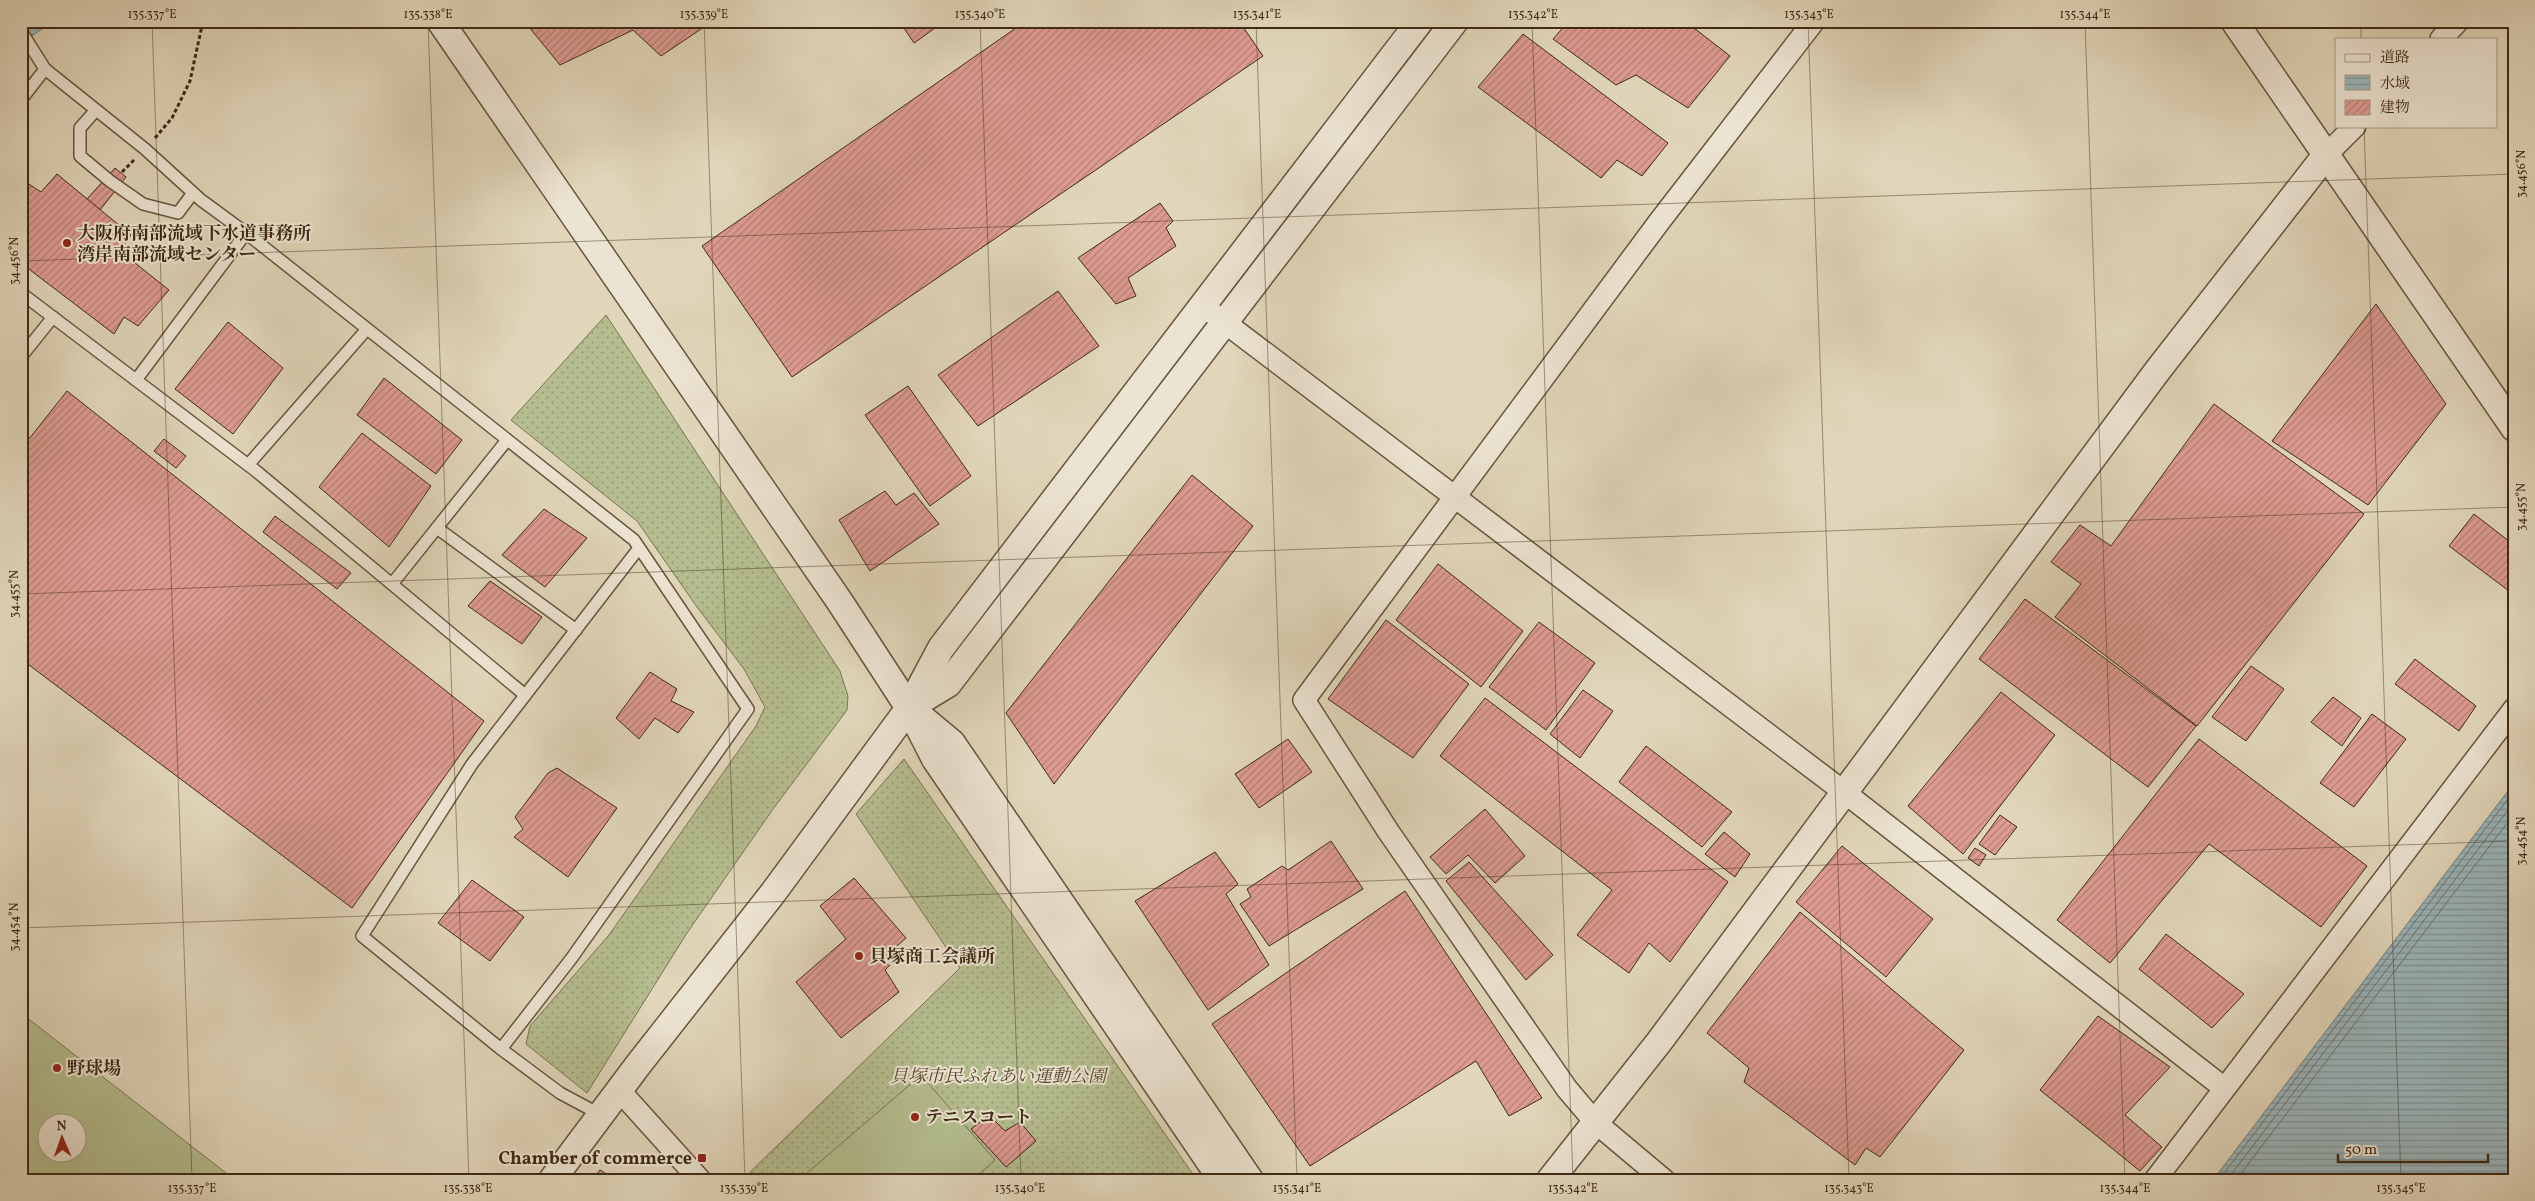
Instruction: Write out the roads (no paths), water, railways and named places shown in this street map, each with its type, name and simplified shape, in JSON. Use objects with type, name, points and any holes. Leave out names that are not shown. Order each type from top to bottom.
[{"type":"street","points":[[440,21],[840,602],[910,708],[935,759],[1222,1180]]},
{"type":"street","points":[[552,1180],[619,1090],[773,893],[910,708],[940,648],[1420,21]]},
{"type":"street","points":[[910,708],[948,684],[1456,21]]},
{"type":"street","points":[[1664,1180],[1595,1122],[1567,1089],[1388,831],[1304,700],[1454,496],[1814,21]]},
{"type":"street","points":[[2234,21],[2514,428]]},
{"type":"street","points":[[2442,38],[2458,21]]},
{"type":"street","points":[[1550,1180],[1659,1042],[2158,370],[2326,155],[2353,128]]},
{"type":"street","points":[[1203,306],[1844,792],[2224,1088]]},
{"type":"street","points":[[910,708],[952,743],[1250,1180]]},
{"type":"street","points":[[2155,1180],[2514,709]]},
{"type":"street","points":[[619,1090],[700,1180]]},
{"type":"lane","points":[[21,31],[33,47],[45,70],[145,149],[193,193],[634,540],[748,709],[571,959],[501,1049]]},
{"type":"lane","points":[[21,100],[45,70]]},
{"type":"lane","points":[[96,110],[80,128],[79,138],[80,156],[95,169],[143,204],[178,213],[193,193]]},
{"type":"lane","points":[[136,380],[246,233]]},
{"type":"lane","points":[[21,294],[248,465],[525,695]]},
{"type":"lane","points":[[21,357],[53,317]]},
{"type":"lane","points":[[248,465],[367,329]]},
{"type":"lane","points":[[392,584],[507,440]]},
{"type":"lane","points":[[437,528],[576,630]]},
{"type":"lane","points":[[601,1115],[560,1093],[501,1049],[362,936],[472,764],[639,548]]},
{"type":"water","points":[[21,21],[54,21],[21,43]]},
{"type":"water","points":[[2514,783],[2514,1180],[2213,1180]]},
{"type":"place","name":"大阪府南部流域下水道事務所 湾岸南部流域センター","points":[[67,243]]},
{"type":"place","name":"貝塚商工会議所","points":[[859,956]]},
{"type":"place","name":"野球場","points":[[57,1068]]},
{"type":"place","name":"テニスコート","points":[[915,1117]]},
{"type":"place","name":"Chamber of commerce","points":[[702,1158]]},
{"type":"park label","name":"貝塚市民ふれあい運動公園","points":[[998,1076]]}]
